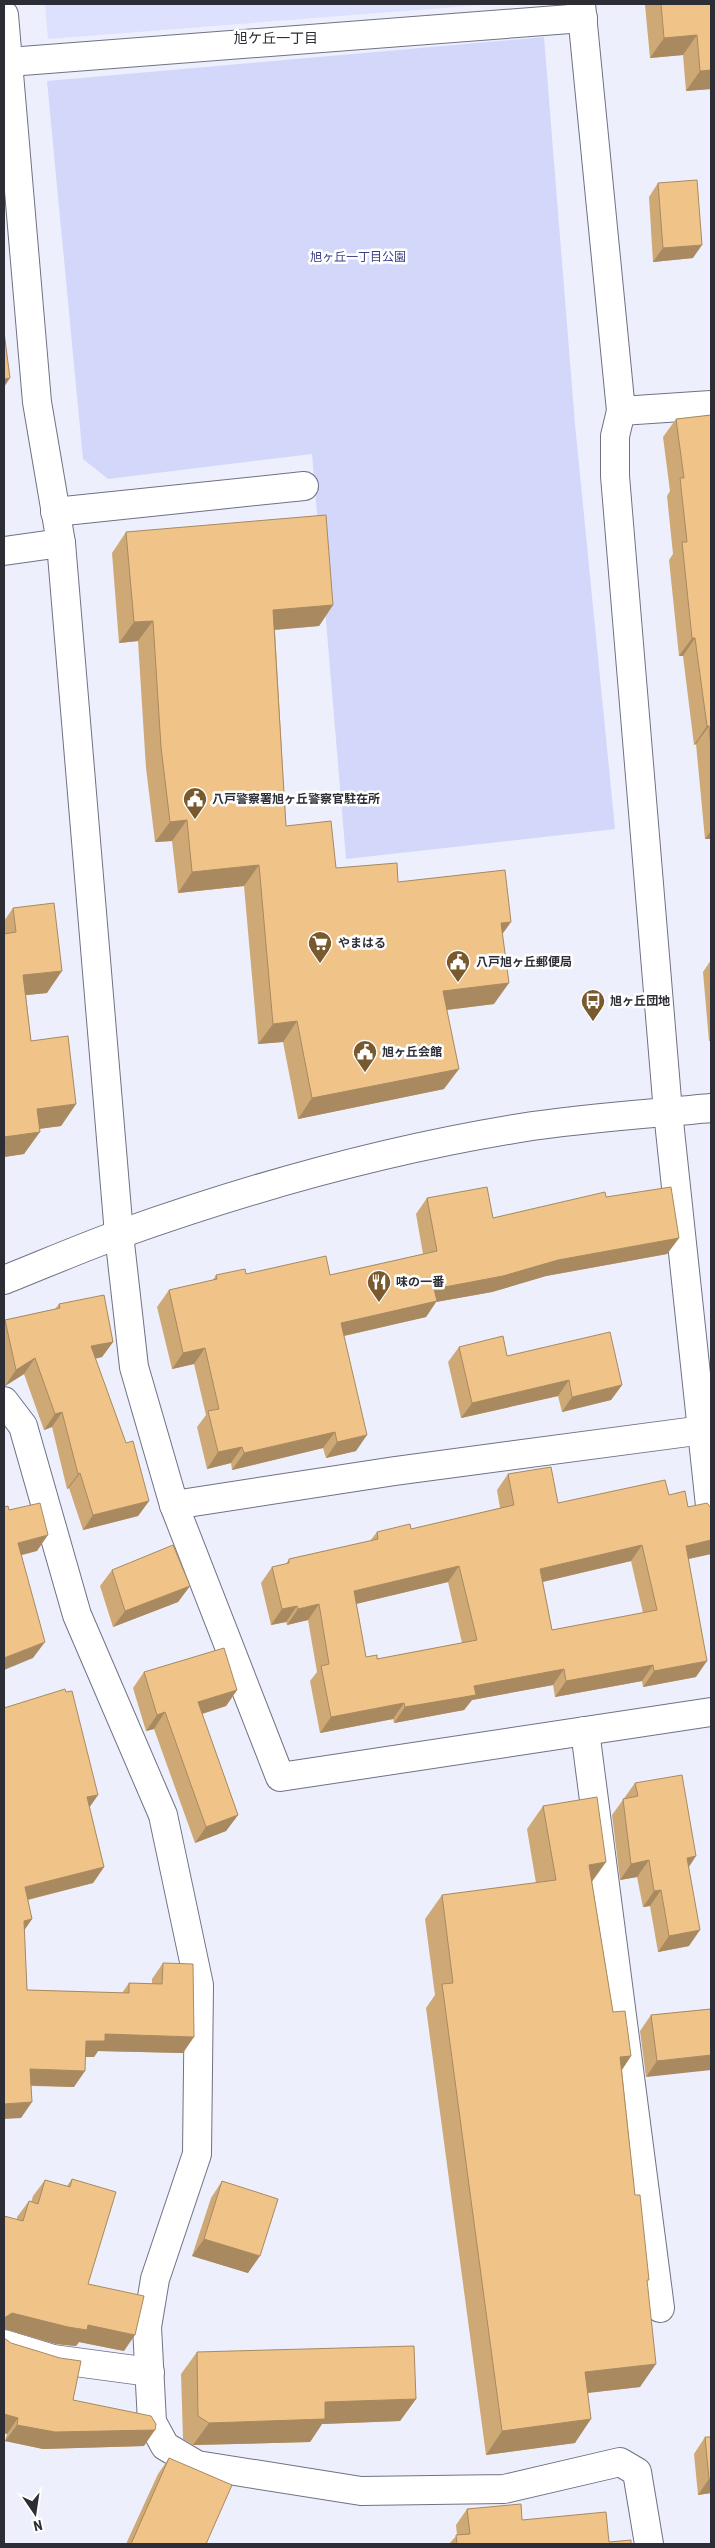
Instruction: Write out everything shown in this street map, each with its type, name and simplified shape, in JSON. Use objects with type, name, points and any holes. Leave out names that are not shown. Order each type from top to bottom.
[{"type":"street","points":[[9,62],[582,11],[621,411],[615,436],[614,476],[668,1112],[707,1430],[711,1515]]},
{"type":"street","points":[[4,15],[37,402],[61,543],[119,1234],[134,1367],[174,1505],[280,1777],[711,1712]]},
{"type":"street","points":[[621,411],[711,405]]},
{"type":"street","points":[[55,512],[304,486]]},
{"type":"street","points":[[4,551],[61,543]]},
{"type":"street","points":[[4,1280],[119,1234],[298,1178],[399,1152],[520,1128],[711,1108]]},
{"type":"street","points":[[4,1400],[23,1426],[77,1615],[163,1816],[199,1985],[197,2154],[155,2278],[147,2327],[152,2422],[165,2446],[197,2465],[360,2491],[504,2488],[620,2462],[637,2472],[649,2544]]},
{"type":"street","points":[[174,1505],[395,1472],[707,1430]]},
{"type":"street","points":[[585,1731],[660,2308]]},
{"type":"street","points":[[4,2344],[53,2359],[150,2372]]},
{"type":"shaded area","points":[[45,4],[493,4],[48,39]]},
{"type":"green space","name":"旭ヶ丘一丁目公園","points":[[544,37],[575,424],[615,829],[346,859],[312,454],[108,479],[83,459],[47,81]]},
{"type":"building","points":[[661,4],[711,4],[711,70],[700,71],[697,35],[664,38]]},
{"type":"building","points":[[697,180],[702,245],[663,248],[658,183]]},
{"type":"building","points":[[4,332],[10,378],[4,379]]},
{"type":"building","points":[[711,415],[711,750],[695,638],[692,638],[682,542],[687,542],[680,478],[684,478],[676,419]]},
{"type":"building","points":[[326,515],[333,605],[273,610],[286,826],[331,821],[336,868],[397,863],[398,882],[505,870],[511,922],[501,923],[509,983],[443,991],[459,1069],[312,1098],[297,1021],[273,1024],[259,865],[192,872],[187,820],[170,822],[161,747],[153,621],[134,622],[126,532]]},
{"type":"building","points":[[54,903],[62,971],[23,975],[31,1041],[68,1036],[76,1104],[37,1109],[40,1132],[4,1137],[4,934],[16,932],[13,908]]},
{"type":"building","points":[[487,1187],[493,1218],[605,1192],[606,1197],[671,1187],[679,1238],[558,1260],[503,1276],[434,1289],[437,1301],[341,1323],[367,1435],[337,1442],[335,1432],[244,1453],[242,1447],[218,1452],[208,1411],[219,1409],[205,1348],[183,1353],[169,1290],[217,1279],[216,1275],[245,1269],[246,1274],[326,1256],[330,1275],[437,1251],[427,1198]]},
{"type":"building","points":[[104,1295],[113,1342],[91,1346],[126,1443],[133,1441],[149,1501],[93,1515],[80,1473],[78,1474],[62,1412],[55,1414],[35,1358],[16,1370],[5,1320],[60,1308],[59,1304]]},
{"type":"building","points":[[610,1332],[622,1385],[572,1397],[569,1380],[472,1403],[459,1347],[503,1336],[507,1356]]},
{"type":"building","points":[[551,1467],[558,1503],[665,1480],[669,1495],[685,1491],[688,1507],[707,1503],[711,1508],[711,1540],[686,1546],[707,1661],[654,1671],[653,1665],[566,1681],[564,1669],[474,1686],[476,1695],[405,1707],[404,1703],[331,1717],[321,1666],[329,1664],[319,1604],[298,1609],[297,1606],[282,1609],[272,1567],[289,1563],[289,1559],[378,1539],[377,1532],[410,1524],[411,1529],[514,1505],[508,1474]],"holes":[[[642,1545],[657,1610],[552,1630],[540,1569]],[[459,1566],[477,1640],[377,1659],[377,1655],[366,1657],[354,1591]]]},
{"type":"building","points":[[40,1503],[48,1535],[18,1543],[45,1642],[4,1658],[4,1507],[8,1506],[9,1510]]},
{"type":"building","points":[[173,1545],[190,1586],[125,1611],[112,1570]]},
{"type":"building","points":[[224,1648],[237,1690],[198,1702],[238,1815],[206,1827],[165,1712],[157,1715],[144,1672]]},
{"type":"building","points":[[65,1689],[66,1692],[72,1691],[98,1795],[87,1797],[104,1867],[25,1887],[32,1919],[24,1921],[27,1990],[129,1993],[129,1983],[162,1984],[163,1963],[193,1964],[194,2037],[105,2034],[105,2041],[86,2041],[85,2071],[30,2069],[32,2102],[4,2104],[4,1708]]},
{"type":"building","points":[[682,1775],[696,1856],[687,1858],[700,1930],[669,1936],[661,1890],[654,1891],[649,1860],[631,1864],[623,1799],[638,1796],[635,1783]]},
{"type":"building","points":[[597,1797],[606,1862],[589,1865],[613,2012],[625,2011],[631,2056],[620,2057],[635,2195],[640,2195],[656,2364],[585,2372],[591,2419],[502,2431],[442,1984],[453,1983],[442,1895],[556,1880],[543,1806]]},
{"type":"building","points":[[711,2009],[711,2055],[657,2061],[651,2015]]},
{"type":"building","points":[[72,2179],[116,2192],[88,2284],[144,2296],[135,2335],[88,2325],[87,2330],[68,2327],[12,2313],[4,2318],[4,2216],[23,2221],[29,2201],[38,2204],[45,2180],[70,2187]]},
{"type":"building","points":[[222,2181],[278,2199],[260,2256],[204,2239]]},
{"type":"building","points":[[4,2338],[11,2343],[60,2358],[81,2361],[73,2400],[151,2416],[156,2424],[155,2430],[55,2432],[17,2425],[18,2418],[4,2414]]},
{"type":"building","points":[[414,2346],[416,2399],[325,2402],[325,2419],[209,2423],[198,2416],[197,2352]]},
{"type":"building","points":[[705,2437],[711,2437],[711,2478],[709,2479]]},
{"type":"building","points":[[169,2458],[232,2485],[206,2544],[131,2544]]},
{"type":"building","points":[[521,2504],[522,2520],[606,2512],[609,2542],[631,2540],[631,2544],[457,2544],[456,2535],[470,2534],[467,2509]]},
{"type":"place","name":"八戸警察署旭ヶ丘警察官駐在所","points":[[195,820]]},
{"type":"place","name":"やまはる","points":[[320,964]]},
{"type":"place","name":"八戸旭ヶ丘郵便局","points":[[458,983]]},
{"type":"place","name":"旭ヶ丘団地","points":[[593,1022]]},
{"type":"place","name":"旭ヶ丘会館","points":[[365,1073]]},
{"type":"place","name":"味の一番","points":[[379,1303]]},
{"type":"district","name":"旭ケ丘一丁目","points":[[276,38]]}]
